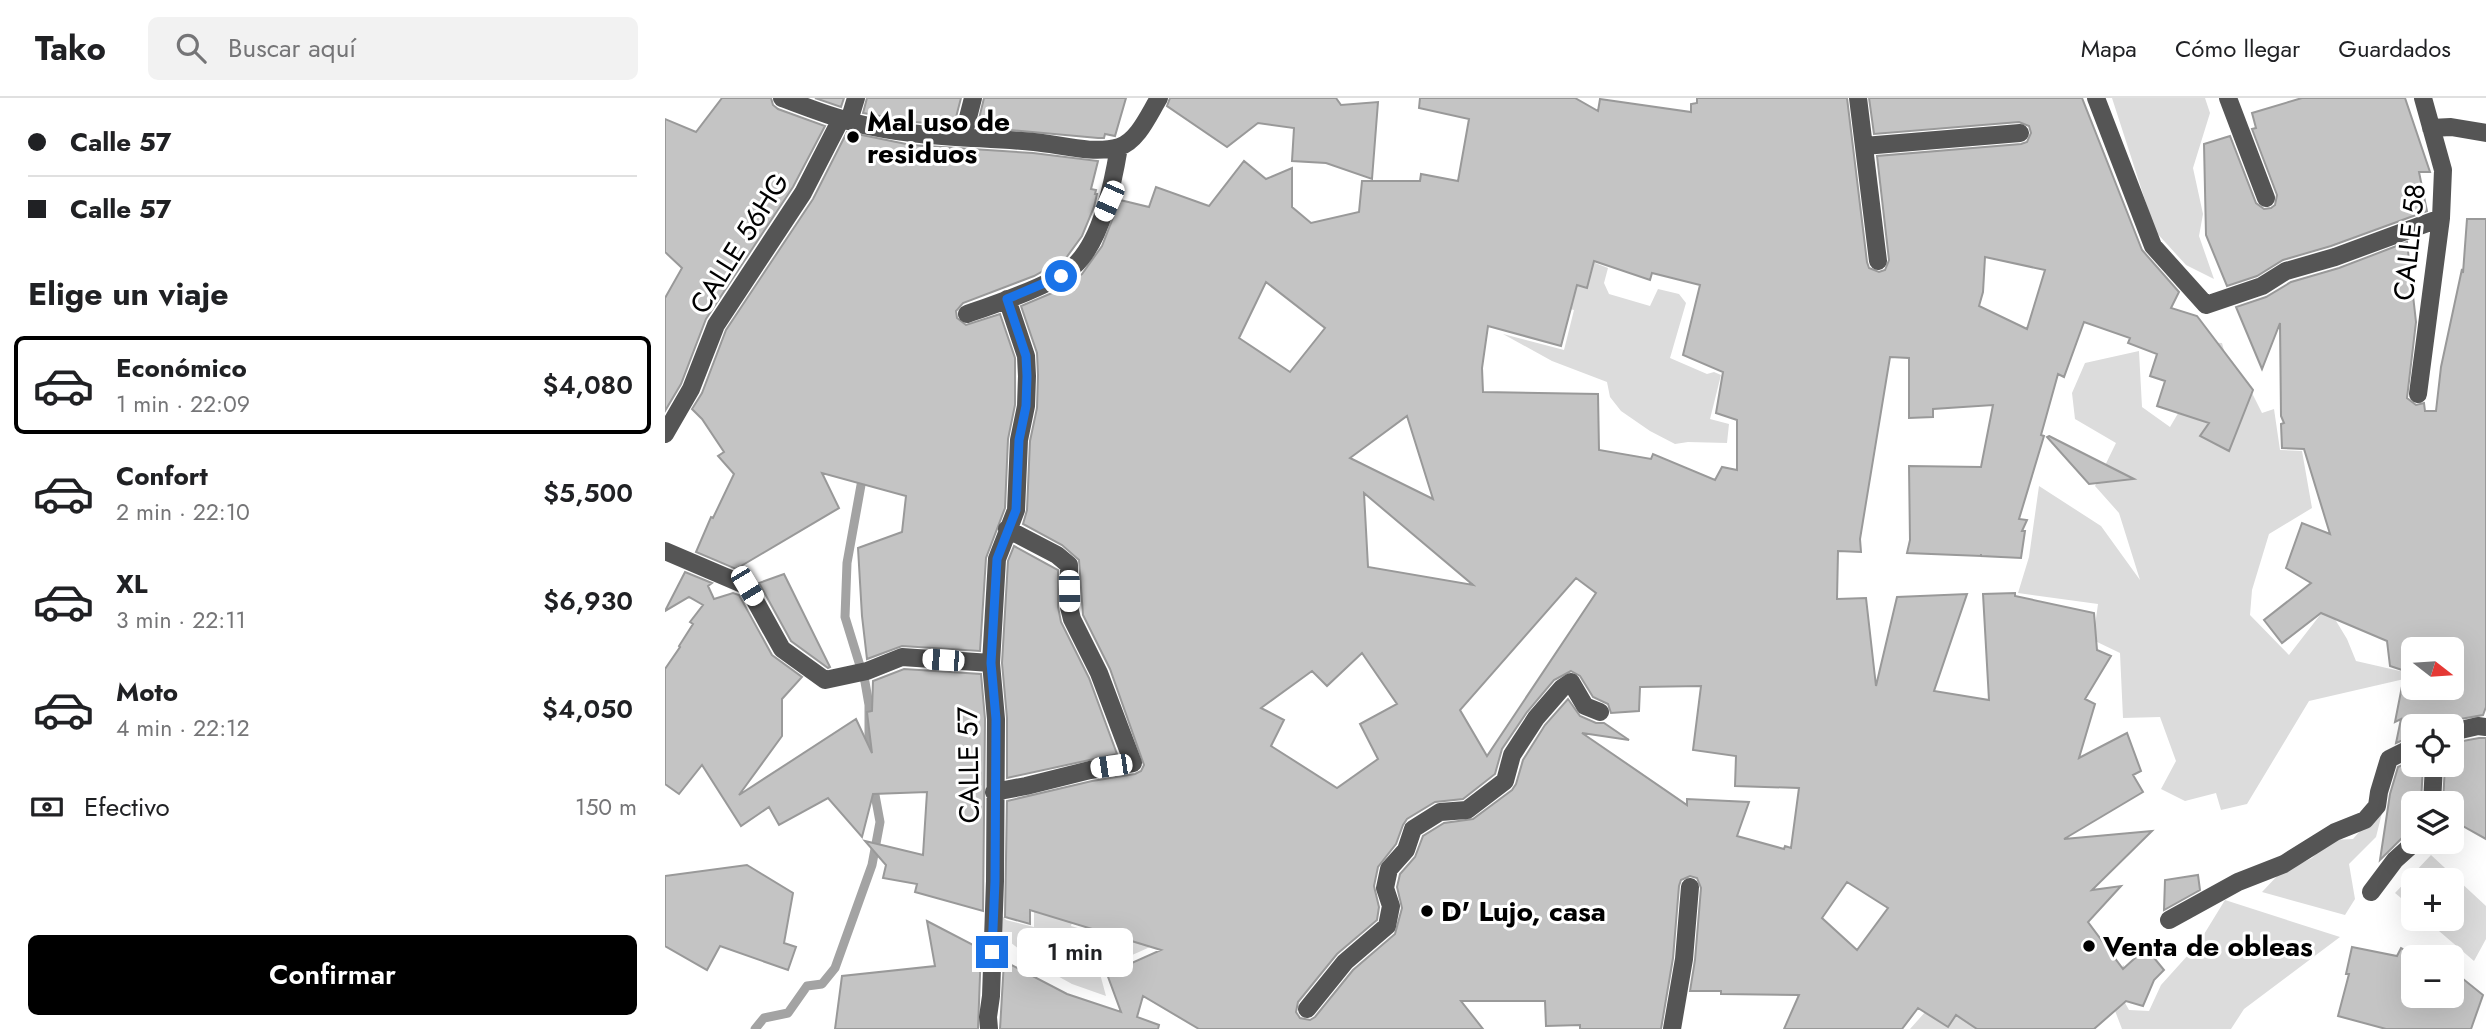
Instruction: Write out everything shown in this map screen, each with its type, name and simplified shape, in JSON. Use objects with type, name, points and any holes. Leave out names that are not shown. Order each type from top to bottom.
[{"type":"street","points":[[782,98],[845,120],[916,134],[1091,148],[1119,147],[1138,132],[1159,98]]},
{"type":"street","name":"CALLE 56HG","points":[[665,434],[691,389],[716,325],[803,193],[856,98]]},
{"type":"street","points":[[963,136],[973,98]]},
{"type":"street","points":[[1858,98],[1878,261]]},
{"type":"street","points":[[2096,98],[2153,246],[2206,305],[2262,286],[2286,271],[2335,257],[2441,218]]},
{"type":"street","points":[[2228,98],[2266,198]]},
{"type":"street","name":"CALLE 58","points":[[2418,394],[2441,218],[2443,170],[2423,98]]},
{"type":"street","points":[[2431,128],[2451,127],[2486,133]]},
{"type":"street","points":[[1864,146],[2020,134]]},
{"type":"street","points":[[967,314],[1061,276],[1076,265],[1087,249],[1109,201],[1119,147]]},
{"type":"street","name":"CALLE 57","points":[[989,1029],[995,881],[996,719],[991,663],[997,559],[1016,510],[1019,440],[1026,406],[1027,376],[1026,356],[1007,299]]},
{"type":"street","points":[[994,792],[1133,763],[1094,661],[1072,619],[1069,607],[1069,565],[1057,555],[1007,530]]},
{"type":"street","points":[[665,551],[747,586],[782,649],[825,680],[860,673],[902,657],[991,663]]},
{"type":"street","points":[[1307,1009],[1345,962],[1387,926],[1391,906],[1385,888],[1389,869],[1406,850],[1413,830],[1440,812],[1467,810],[1505,780],[1512,755],[1536,718],[1562,688],[1571,682],[1585,706],[1600,712]]},
{"type":"street","points":[[2464,730],[2486,727]]},
{"type":"street","points":[[2169,920],[2238,882],[2284,864],[2335,832],[2365,820],[2377,806],[2389,759],[2401,753]]},
{"type":"street","points":[[2371,892],[2402,854]]},
{"type":"street","points":[[1672,1029],[1683,959],[1690,887]]},
{"type":"shaded area","points":[[2112,98],[2205,98],[2210,113],[2193,168],[2203,214],[2199,236],[2214,279],[2186,265],[2155,231]]},
{"type":"shaded area","points":[[1580,257],[1608,268],[1604,283],[1609,294],[1650,306],[1658,289],[1679,294],[1686,303],[1670,358],[1707,374],[1714,372],[1721,375],[1710,419],[1729,424],[1727,443],[1675,444],[1621,411],[1610,397],[1607,382],[1552,361],[1503,334],[1564,350],[1574,310],[1536,300]]},
{"type":"shaded area","points":[[2206,342],[2222,343],[2234,388],[2250,389],[2262,413],[2274,409],[2280,450],[2302,451],[2312,508],[2269,534],[2252,590],[2250,615],[2289,655],[2327,606],[2347,639],[2356,661],[2401,671],[2401,680],[2309,701],[2247,804],[2221,810],[2216,793],[2185,801],[2161,789],[2176,761],[2160,717],[2123,718],[2120,653],[2093,640],[2098,604],[2018,593],[2029,557],[2039,486],[2101,526],[2140,580],[2119,513],[2095,486],[2116,443],[2075,419],[2072,393],[2085,363],[2139,351],[2142,407],[2170,427],[2197,381]]},
{"type":"shaded area","points":[[2382,813],[2376,837],[2349,864],[2355,899],[2345,915],[2262,892],[2280,873],[2312,858],[2330,840],[2353,839],[2366,824]]},
{"type":"shaded area","points":[[2431,855],[2445,868],[2419,868]]},
{"type":"shaded area","points":[[2464,886],[2486,906],[2486,939],[2474,961],[2464,952],[2464,945],[2455,945],[2439,931],[2464,931]]},
{"type":"shaded area","points":[[2401,887],[2401,898],[2395,893]]},
{"type":"shaded area","points":[[1034,898],[1075,911],[1071,926],[1091,932],[1097,915],[1141,927],[1150,947],[1099,970],[1106,996],[1072,984],[1045,969],[1002,936],[999,912],[1006,920],[1034,927]]},
{"type":"shaded area","points":[[2225,900],[2340,937],[2244,1009],[2231,1029],[2122,1029],[2102,977],[2124,965],[2124,1001],[2129,1010],[2149,1011],[2161,985],[2198,944]]},
{"type":"shaded area","points":[[1935,1001],[2015,1029],[1910,1029]]},
{"type":"building","points":[[722,98],[771,98],[778,109],[825,126],[793,187],[706,319],[681,384],[665,411],[665,298],[682,268],[665,252],[665,119],[696,132]]},
{"type":"building","points":[[815,98],[844,98],[841,107]]},
{"type":"building","points":[[867,98],[961,98],[954,125],[914,122],[863,113]]},
{"type":"building","points":[[984,98],[1126,98],[1115,136],[1105,134],[1104,138],[1098,138],[977,127]]},
{"type":"building","points":[[1170,98],[1336,98],[1341,105],[1378,102],[1372,179],[1326,163],[1292,161],[1294,128],[1258,123],[1227,147],[1167,106]]},
{"type":"building","points":[[1420,98],[1575,98],[1598,111],[1600,99],[1691,112],[1691,104],[1697,103],[1697,98],[1847,98],[1867,262],[1869,268],[1879,272],[1885,270],[1889,260],[1877,156],[2021,144],[2027,142],[2031,133],[2029,126],[2019,122],[1874,134],[1869,98],[2082,98],[2142,250],[2179,292],[2171,308],[2197,316],[2253,390],[2229,451],[2200,436],[2209,423],[2157,406],[2165,381],[2150,376],[2157,354],[2128,343],[2130,338],[2084,322],[2064,377],[2058,374],[2041,435],[2044,436],[2019,519],[2027,520],[2022,531],[2025,531],[2021,558],[1907,553],[1910,540],[1909,466],[1981,467],[1993,405],[1933,409],[1933,417],[1909,418],[1909,358],[1890,357],[1860,539],[1861,552],[1838,551],[1837,599],[1866,598],[1876,686],[1897,597],[1967,594],[1934,691],[1989,700],[1983,594],[2015,593],[2015,596],[2094,613],[2097,650],[2111,656],[2085,699],[2095,704],[2079,758],[2127,733],[2141,771],[2133,775],[2143,792],[2064,839],[2152,831],[2092,890],[2121,886],[2088,922],[2123,969],[2146,948],[2164,970],[2154,980],[2143,1006],[2126,1001],[2094,1029],[1977,1029],[1956,1015],[1948,1027],[1918,1008],[1902,1029],[1784,1029],[1799,995],[1690,991],[1701,888],[1697,878],[1690,876],[1681,880],[1679,886],[1673,958],[1661,1029],[1580,1029],[1580,1025],[1546,1026],[1545,1001],[1461,1001],[1483,1029],[1199,1029],[1143,996],[1137,1017],[1159,1025],[1158,1029],[1000,1029],[1004,961],[1067,994],[1121,1012],[1107,974],[1161,950],[1030,910],[1030,924],[1005,917],[1007,801],[1135,774],[1141,771],[1144,765],[1110,669],[1083,615],[1079,560],[1062,545],[1023,524],[1027,510],[1030,441],[1037,408],[1038,375],[1037,353],[1021,306],[1059,290],[1082,274],[1102,246],[1120,200],[1149,207],[1156,187],[1209,206],[1244,161],[1266,179],[1292,168],[1292,207],[1311,223],[1359,212],[1362,181],[1420,181],[1421,174],[1458,181],[1469,119],[1419,108]],"holes":[[[1985,257],[2045,270],[2027,329],[1979,306],[1983,292]],[[1594,261],[1650,280],[1652,273],[1700,285],[1683,355],[1723,372],[1716,413],[1737,420],[1737,470],[1722,467],[1715,480],[1653,454],[1651,459],[1599,450],[1598,394],[1483,392],[1482,368],[1488,326],[1561,346],[1577,285],[1587,288]],[[1266,282],[1325,328],[1290,372],[1239,338]],[[1407,416],[1433,499],[1350,458]],[[1364,493],[1473,585],[1368,567]],[[1576,578],[1596,593],[1487,756],[1460,710]],[[1362,653],[1397,704],[1360,724],[1378,759],[1337,788],[1271,746],[1284,720],[1261,708],[1312,671],[1327,686]],[[1571,671],[1580,676],[1593,697],[1608,704],[1611,713],[1639,711],[1640,687],[1701,686],[1693,750],[1736,756],[1735,786],[1799,788],[1791,848],[1785,846],[1784,849],[1737,836],[1749,802],[1687,799],[1687,805],[1582,733],[1629,740],[1604,723],[1596,723],[1580,716],[1568,699],[1545,725],[1523,760],[1512,790],[1473,819],[1444,823],[1423,836],[1415,857],[1400,874],[1397,887],[1402,908],[1395,934],[1353,970],[1315,1017],[1310,1020],[1300,1018],[1296,1012],[1298,1002],[1337,954],[1377,920],[1379,907],[1374,886],[1378,867],[1396,844],[1407,819],[1435,802],[1463,799],[1495,774],[1502,749],[1527,712],[1554,680]],[[1847,882],[1888,908],[1857,950],[1822,918]]]},
{"type":"building","points":[[2302,98],[2405,98],[2430,172],[2419,172],[2427,211],[2331,246],[2283,260],[2257,276],[2227,286],[2206,235],[2204,144],[2230,136],[2256,203],[2264,209],[2271,208],[2275,205],[2277,195],[2252,129],[2256,128],[2252,113]]},
{"type":"building","points":[[847,132],[911,145],[1033,153],[1098,161],[1091,189],[1096,190],[1097,194],[1094,207],[1082,236],[1066,258],[1034,276],[963,303],[956,311],[957,318],[966,325],[1000,314],[1015,358],[1015,405],[1008,439],[1005,508],[986,558],[980,651],[902,646],[867,659],[858,548],[902,532],[906,496],[822,473],[839,508],[736,569],[696,552],[734,474],[718,456],[724,452],[692,409],[702,393],[726,330],[813,199]]},
{"type":"building","points":[[2467,219],[2486,219],[2486,707],[2483,715],[2464,718],[2464,714],[2401,714],[2401,719],[2395,722],[2401,691],[2401,700],[2464,700],[2464,637],[2401,637],[2401,670],[2390,666],[2387,641],[2321,613],[2282,643],[2264,620],[2311,583],[2286,568],[2302,523],[2330,534],[2304,449],[2282,448],[2281,424],[2284,423],[2281,416],[2280,323],[2262,369],[2236,307],[2266,297],[2291,282],[2339,268],[2407,242],[2416,322],[2407,398],[2416,405],[2424,403],[2425,411],[2436,411],[2441,367],[2462,269],[2463,273]]},
{"type":"building","points":[[2047,437],[2134,479],[2089,484]]},
{"type":"building","points":[[1014,546],[1058,570],[1058,607],[1061,622],[1089,678],[1117,754],[1007,778],[1007,718],[1002,663],[1008,561]]},
{"type":"building","points":[[685,572],[712,583],[708,586],[714,599],[733,593],[739,595],[772,655],[802,677],[782,699],[782,736],[739,795],[856,719],[872,753],[867,712],[872,711],[873,681],[904,669],[981,674],[985,719],[983,911],[915,892],[917,884],[883,878],[886,865],[865,841],[923,855],[927,792],[873,794],[862,837],[828,798],[779,825],[769,807],[741,826],[702,765],[679,794],[665,784],[665,669],[693,624],[690,622],[703,605],[689,597],[665,611]]},
{"type":"building","points":[[784,574],[830,667],[828,668],[791,641],[759,583]]},
{"type":"building","points":[[2401,719],[2401,741],[2396,743]]},
{"type":"building","points":[[2486,738],[2486,839],[2464,827],[2464,791],[2444,791],[2444,777],[2464,777],[2464,741]]},
{"type":"building","points":[[2401,766],[2401,777],[2422,777],[2422,791],[2401,791],[2401,839],[2380,860],[2390,794],[2398,767]]},
{"type":"building","points":[[747,865],[793,893],[784,943],[796,947],[788,970],[720,946],[707,970],[665,946],[665,876]]},
{"type":"building","points":[[2198,875],[2200,890],[2164,910],[2165,880]]},
{"type":"building","points":[[927,921],[981,949],[978,1029],[835,1029],[842,976],[935,966]]},
{"type":"building","points":[[2352,947],[2397,956],[2401,948],[2401,1008],[2464,1008],[2464,980],[2483,995],[2471,1029],[2386,1029],[2338,1016],[2349,974],[2346,974]]},
{"type":"waterway","points":[[863,474],[847,563],[845,617],[865,682],[869,705],[869,756]]},
{"type":"waterway","points":[[755,1029],[764,1018],[788,1013],[807,986],[822,984],[835,968],[872,865],[880,822],[873,784]]},
{"type":"place","name":"Mal uso de residuos","points":[[853,137]]},
{"type":"place","name":"D' Lujo, casa","points":[[1427,911]]},
{"type":"place","name":"Venta de obleas","points":[[2089,946]]},
{"type":"route","points":[[992,952],[996,719],[991,663],[997,559],[1016,510],[1019,440],[1026,406],[1027,376],[1026,356],[1007,299],[1061,276]]}]
